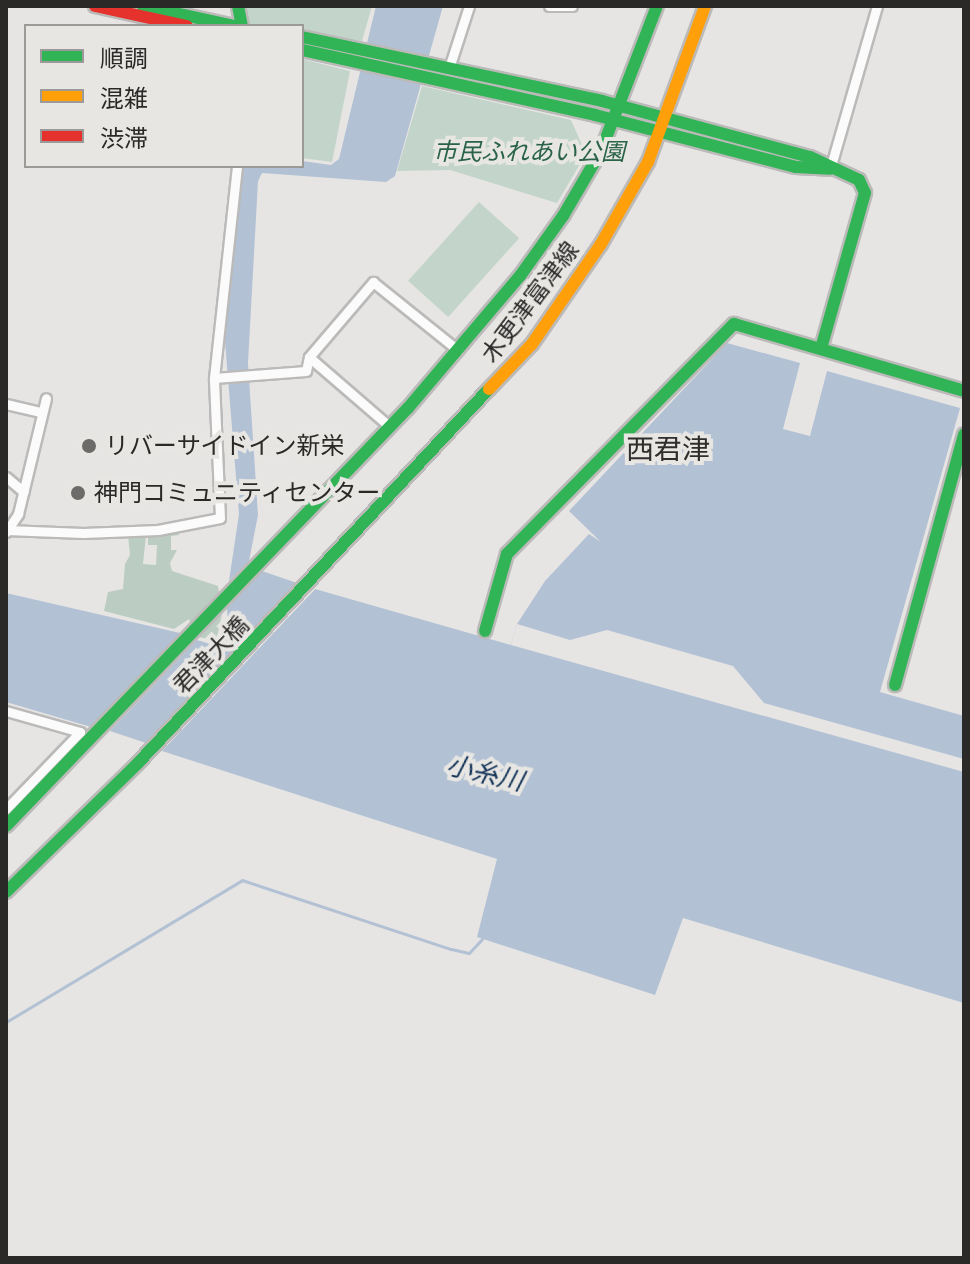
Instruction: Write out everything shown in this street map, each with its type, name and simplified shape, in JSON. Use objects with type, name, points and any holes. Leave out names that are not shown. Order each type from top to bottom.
[{"type":"street","points":[[95,6],[178,24]]},
{"type":"street","points":[[143,6],[226,24]]},
{"type":"street","points":[[449,68],[469,6]]},
{"type":"street","points":[[549,6],[562,9],[572,6]]},
{"type":"street","name":"木更津富津線","points":[[261,563],[458,350],[552,232],[583,185],[616,120],[657,6]]},
{"type":"street","name":"木更津富津線","points":[[316,577],[532,344],[601,244],[661,132],[705,6]]},
{"type":"street","points":[[830,169],[877,6]]},
{"type":"street","points":[[304,38],[356,55]]},
{"type":"street","points":[[304,50],[356,55],[429,70],[796,167],[830,169]]},
{"type":"street","points":[[429,70],[449,68],[621,106],[810,157],[859,180],[865,193],[821,349]]},
{"type":"street","points":[[6,530],[83,533],[158,530],[220,518],[218,376],[237,168]]},
{"type":"street","points":[[218,376],[306,371],[309,357],[373,282],[458,350]]},
{"type":"street","points":[[485,631],[507,554],[728,328],[741,324],[964,391]]},
{"type":"street","points":[[309,357],[390,427]]},
{"type":"street","points":[[6,530],[18,514],[46,398]]},
{"type":"street","points":[[6,404],[42,412]]},
{"type":"street","points":[[895,685],[964,434]]},
{"type":"street","points":[[6,477],[24,492]]},
{"type":"street","name":"君津大橋","points":[[6,826],[261,563]]},
{"type":"street","name":"君津大橋","points":[[6,892],[138,763],[316,577]]},
{"type":"street","points":[[6,711],[80,732],[6,809]]},
{"type":"green space","points":[[244,6],[372,6],[362,41],[304,34],[304,24],[249,24]]},
{"type":"green space","points":[[304,60],[350,71],[332,162],[304,158]]},
{"type":"green space","name":"市民ふれあい公園","points":[[422,86],[571,120],[586,154],[557,203],[450,170],[397,171]]},
{"type":"green space","points":[[479,202],[519,238],[448,317],[408,281]]},
{"type":"green space","points":[[178,532],[179,535],[171,536],[171,550],[177,550],[170,563],[172,571],[218,586],[219,592],[190,622],[189,619],[174,629],[104,611],[108,592],[123,589],[125,564],[130,555],[128,535],[146,535],[143,564],[156,565],[157,545],[148,545],[148,533]]},
{"type":"green space","points":[[222,614],[217,637],[212,640],[199,637]]},
{"type":"water","points":[[376,6],[443,6],[395,176],[386,182],[262,173],[258,181],[248,363],[258,515],[249,561],[229,581],[239,514],[224,329],[243,168],[304,168],[304,161],[331,165],[339,159]]},
{"type":"water","name":"小糸川","points":[[727,343],[800,363],[783,429],[810,436],[827,371],[960,408],[880,692],[964,716],[964,1003],[683,918],[655,995],[477,937],[497,859],[162,751],[315,589],[511,645],[517,624],[545,581],[589,534],[601,542],[569,511]]},
{"type":"water","points":[[262,571],[297,583],[146,743],[110,731],[197,640],[210,644],[224,637],[228,625],[227,608]]},
{"type":"water","points":[[6,593],[180,633],[91,727],[6,702]]},
{"type":"pier","points":[[314,585],[318,586],[159,753],[158,751]]},
{"type":"pier","points":[[517,624],[570,640],[607,630],[733,666],[764,703],[964,759],[964,772],[511,645]]},
{"type":"waterway","points":[[6,1022],[242,880],[451,949],[469,953],[482,939]]},
{"type":"traffic: fast","points":[[143,6],[226,24]]},
{"type":"traffic: fast","points":[[238,6],[242,24]]},
{"type":"traffic: fast","points":[[6,826],[408,408],[520,276],[563,216],[601,151],[657,6]]},
{"type":"traffic: fast","points":[[304,37],[602,101],[810,157],[859,180],[865,193],[821,349]]},
{"type":"traffic: fast","points":[[304,50],[595,115],[796,167],[830,169]]},
{"type":"traffic: fast","points":[[485,631],[507,554],[734,324],[964,391]]},
{"type":"traffic: fast","points":[[6,892],[138,763],[489,389]]},
{"type":"traffic: fast","points":[[895,685],[964,434]]},
{"type":"traffic: slow","points":[[489,389],[532,344],[601,244],[648,162],[705,6]]},
{"type":"traffic: jam","points":[[95,6],[178,24]]},
{"type":"place","name":"リバーサイドイン新栄","points":[[89,446]]},
{"type":"place","name":"神門コミュニティセンター","points":[[78,493]]},
{"type":"district","name":"西君津","points":[[668,449]]}]
